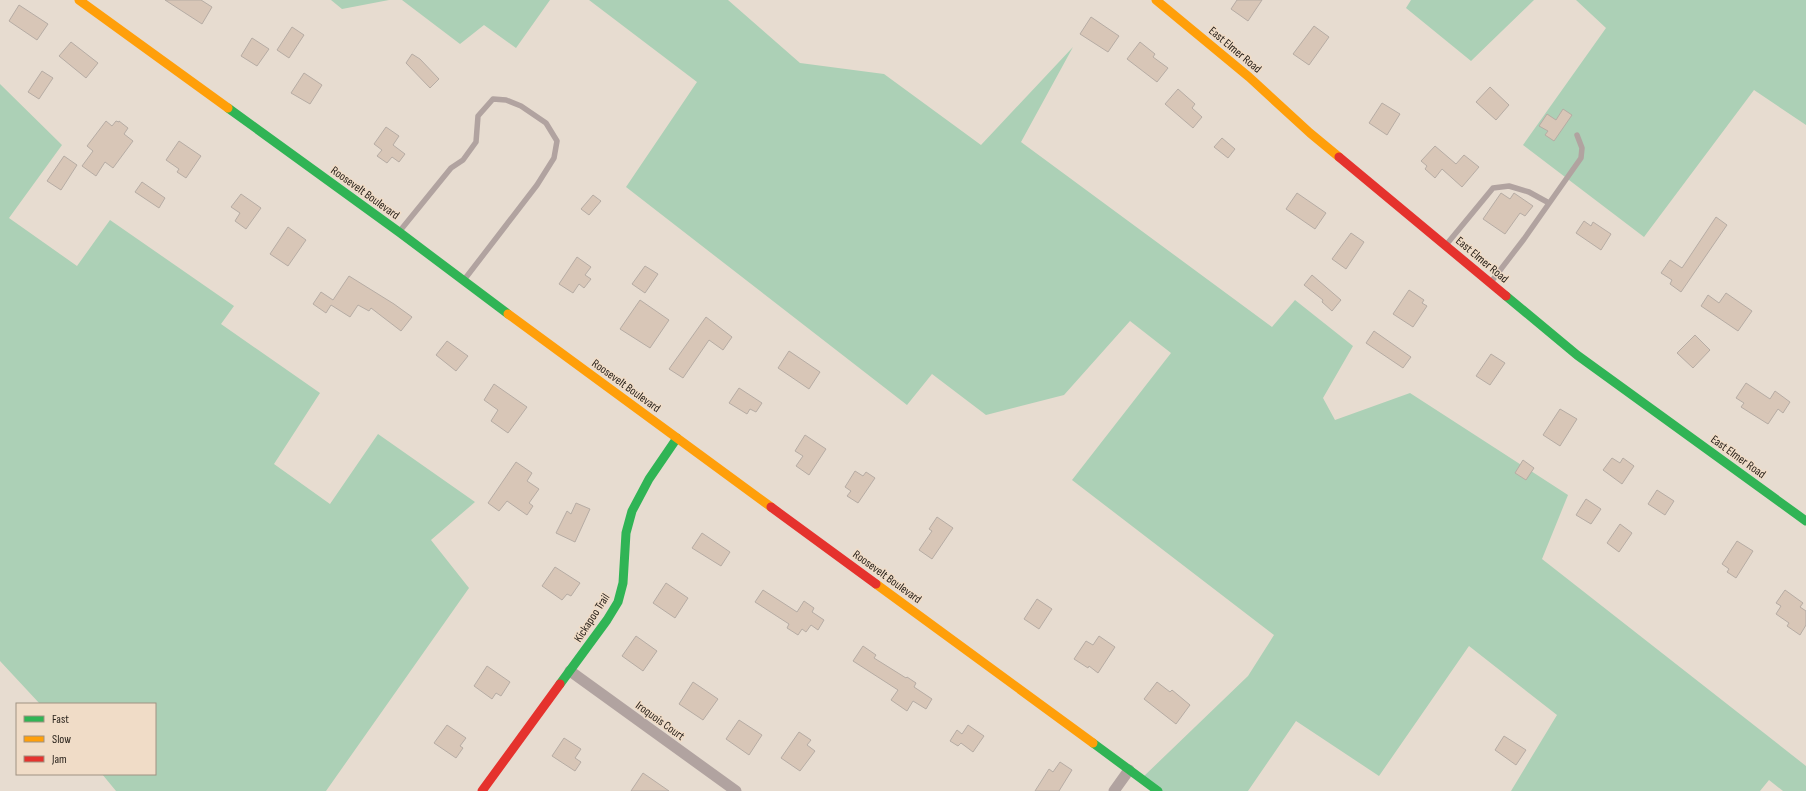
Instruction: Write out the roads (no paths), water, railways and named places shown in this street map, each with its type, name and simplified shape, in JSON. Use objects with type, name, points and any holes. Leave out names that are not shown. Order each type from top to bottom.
[{"type":"street","name":"Roosevelt Boulevard","points":[[79,0],[399,232],[463,281],[1158,791]]},
{"type":"street","name":"East Elmer Road","points":[[1156,0],[1249,77],[1310,133],[1577,355],[1806,521]]},
{"type":"street","name":"Kickapoo Trail","points":[[482,791],[570,671],[618,601],[623,581],[628,524],[638,495],[677,438]]},
{"type":"street","name":"Iroquois Court","points":[[570,671],[736,791]]},
{"type":"street","points":[[1114,791],[1129,770]]},
{"type":"lane","points":[[399,232],[451,168],[463,160],[476,142],[478,116],[493,99],[506,100],[521,106],[546,123],[557,141],[554,158],[537,185],[463,281]]},
{"type":"lane","points":[[1491,282],[1581,158],[1582,148],[1577,135]]},
{"type":"lane","points":[[1446,245],[1493,188],[1509,186],[1529,192],[1549,203]]}]
